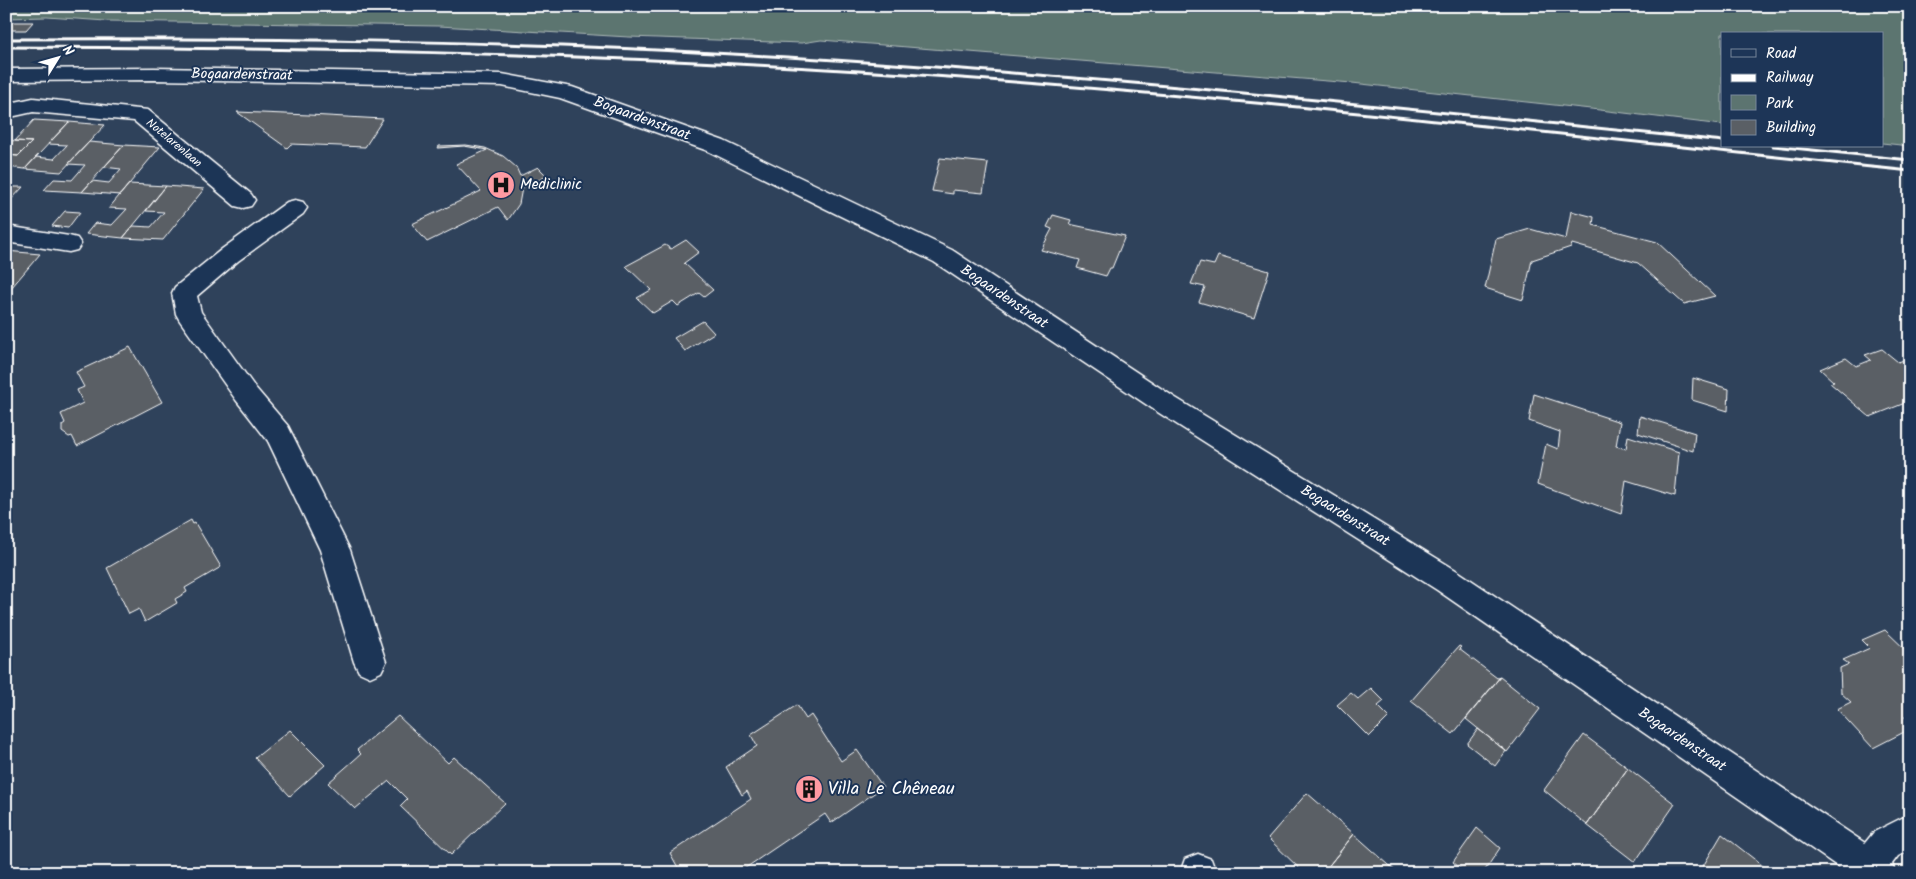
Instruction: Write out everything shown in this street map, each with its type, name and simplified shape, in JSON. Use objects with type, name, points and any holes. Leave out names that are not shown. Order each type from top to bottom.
[{"type":"street","name":"Bogaardenstraat","points":[[6,75],[164,74],[502,80],[565,92],[716,146],[943,256],[1165,404],[1448,581],[1873,870]]},
{"type":"street","name":"Notelarenlaan","points":[[6,111],[33,105],[140,115],[243,200]]},
{"type":"street","points":[[295,208],[230,255],[184,293],[189,314],[245,393],[278,434],[335,550],[370,662]]},
{"type":"street","points":[[6,234],[69,244]]},
{"type":"street","points":[[1873,870],[1886,844],[1910,831]]},
{"type":"green space","points":[[6,6],[1910,6],[1910,146],[1884,143],[1884,32],[1721,32],[1721,125],[1352,83],[821,40],[802,43],[629,37],[439,26],[106,21],[47,17],[6,18]]},
{"type":"building","points":[[8,22],[33,22],[26,30],[6,30]]},
{"type":"building","points":[[237,112],[383,119],[365,147],[291,144],[287,148]]},
{"type":"building","points":[[34,120],[69,122],[25,169],[6,167],[6,155],[18,156],[32,142],[15,141]]},
{"type":"building","points":[[69,122],[105,125],[61,172],[25,169],[36,157],[54,159],[67,145],[48,144]]},
{"type":"building","points":[[9,140],[32,142],[18,156],[6,155],[6,144]]},
{"type":"building","points":[[89,142],[124,145],[82,192],[44,190],[54,179],[72,180],[85,165],[68,164]]},
{"type":"building","points":[[124,145],[160,147],[120,195],[82,192],[92,181],[109,183],[121,169],[104,167]]},
{"type":"building","points":[[466,145],[485,148],[503,156],[516,167],[520,176],[538,167],[547,176],[522,188],[519,204],[508,220],[498,207],[427,242],[412,224],[481,191],[456,164],[487,150],[464,146],[438,148],[439,146]]},
{"type":"building","points":[[940,158],[988,163],[983,193],[953,190],[953,194],[932,191]]},
{"type":"building","points":[[129,184],[166,186],[123,238],[86,234],[95,223],[112,225],[127,209],[109,208]]},
{"type":"building","points":[[166,186],[204,189],[163,240],[123,238],[133,226],[151,227],[164,212],[146,211]]},
{"type":"building","points":[[10,187],[23,187],[11,200],[6,199],[6,191]]},
{"type":"building","points":[[65,211],[80,212],[68,228],[52,226]]},
{"type":"building","points":[[1571,211],[1594,217],[1593,225],[1657,242],[1715,296],[1684,304],[1638,263],[1572,244],[1571,247],[1532,260],[1523,300],[1485,288],[1496,239],[1530,229],[1566,239]]},
{"type":"building","points":[[1053,215],[1071,220],[1069,224],[1125,236],[1112,268],[1110,268],[1106,276],[1077,268],[1080,260],[1041,250],[1052,229],[1047,227]]},
{"type":"building","points":[[686,240],[699,252],[684,263],[713,290],[704,297],[699,293],[678,306],[673,301],[653,313],[637,298],[651,290],[626,266],[665,245],[671,249]]},
{"type":"building","points":[[6,251],[40,254],[6,294]]},
{"type":"building","points":[[1218,256],[1269,271],[1254,318],[1199,302],[1205,287],[1191,284],[1200,262],[1214,265]]},
{"type":"building","points":[[703,321],[714,333],[685,351],[674,338]]},
{"type":"building","points":[[130,347],[162,402],[77,446],[72,436],[69,437],[62,432],[62,425],[65,423],[61,414],[83,403],[77,390],[84,387],[76,372]]},
{"type":"building","points":[[1882,349],[1898,362],[1904,360],[1910,365],[1910,401],[1870,417],[1830,383],[1834,382],[1820,369],[1846,358],[1856,366],[1871,360],[1865,355]]},
{"type":"building","points":[[1693,378],[1729,389],[1728,411],[1692,400]]},
{"type":"building","points":[[1534,394],[1620,422],[1616,446],[1626,449],[1628,436],[1679,452],[1675,496],[1626,481],[1621,514],[1538,484],[1546,444],[1558,449],[1560,432],[1529,421]]},
{"type":"building","points":[[1640,416],[1695,433],[1693,451],[1638,433]]},
{"type":"building","points":[[191,520],[193,524],[195,523],[221,567],[185,588],[187,592],[175,599],[177,603],[145,622],[139,609],[129,614],[107,568]]},
{"type":"building","points":[[1885,630],[1910,654],[1910,714],[1904,717],[1910,723],[1910,729],[1873,748],[1837,709],[1851,702],[1841,693],[1840,668],[1849,664],[1843,660],[1870,648],[1862,640]]},
{"type":"building","points":[[1459,646],[1461,647],[1459,649],[1497,678],[1500,677],[1453,734],[1411,701]]},
{"type":"building","points":[[1500,677],[1540,709],[1507,752],[1466,719]]},
{"type":"building","points":[[1371,688],[1384,701],[1378,706],[1389,717],[1369,737],[1337,705],[1351,693],[1358,699]]},
{"type":"building","name":"Villa Le Chêneau","points":[[797,705],[806,719],[811,715],[841,761],[857,750],[883,787],[831,823],[825,814],[744,869],[746,873],[681,873],[670,853],[751,799],[747,791],[742,795],[726,767],[757,746],[751,735]]},
{"type":"building","points":[[398,716],[448,763],[454,757],[505,803],[451,855],[400,806],[407,799],[389,781],[355,809],[328,783],[361,754],[357,750]]},
{"type":"building","points":[[1478,729],[1506,751],[1495,766],[1467,744]]},
{"type":"building","points":[[290,730],[325,765],[290,796],[255,758]]},
{"type":"building","points":[[1584,735],[1628,768],[1587,825],[1544,790]]},
{"type":"building","points":[[1628,768],[1675,804],[1635,862],[1587,825]]},
{"type":"building","points":[[1307,793],[1354,834],[1323,873],[1304,873],[1268,838]]},
{"type":"building","points":[[1477,828],[1500,848],[1483,873],[1466,873],[1453,862]]},
{"type":"building","points":[[1354,834],[1398,873],[1323,873]]},
{"type":"building","points":[[1722,834],[1772,873],[1699,873]]},
{"type":"railway","points":[[6,39],[369,41],[641,49],[732,54],[1104,80],[1721,141]]},
{"type":"railway","points":[[6,47],[433,53],[646,60],[859,71],[991,80],[1254,103],[1910,171]]},
{"type":"railway","points":[[1793,148],[1910,160]]},
{"type":"place","name":"Mediclinic","points":[[501,185]]},
{"type":"place","name":"Villa Le Chêneau","points":[[809,789]]}]
